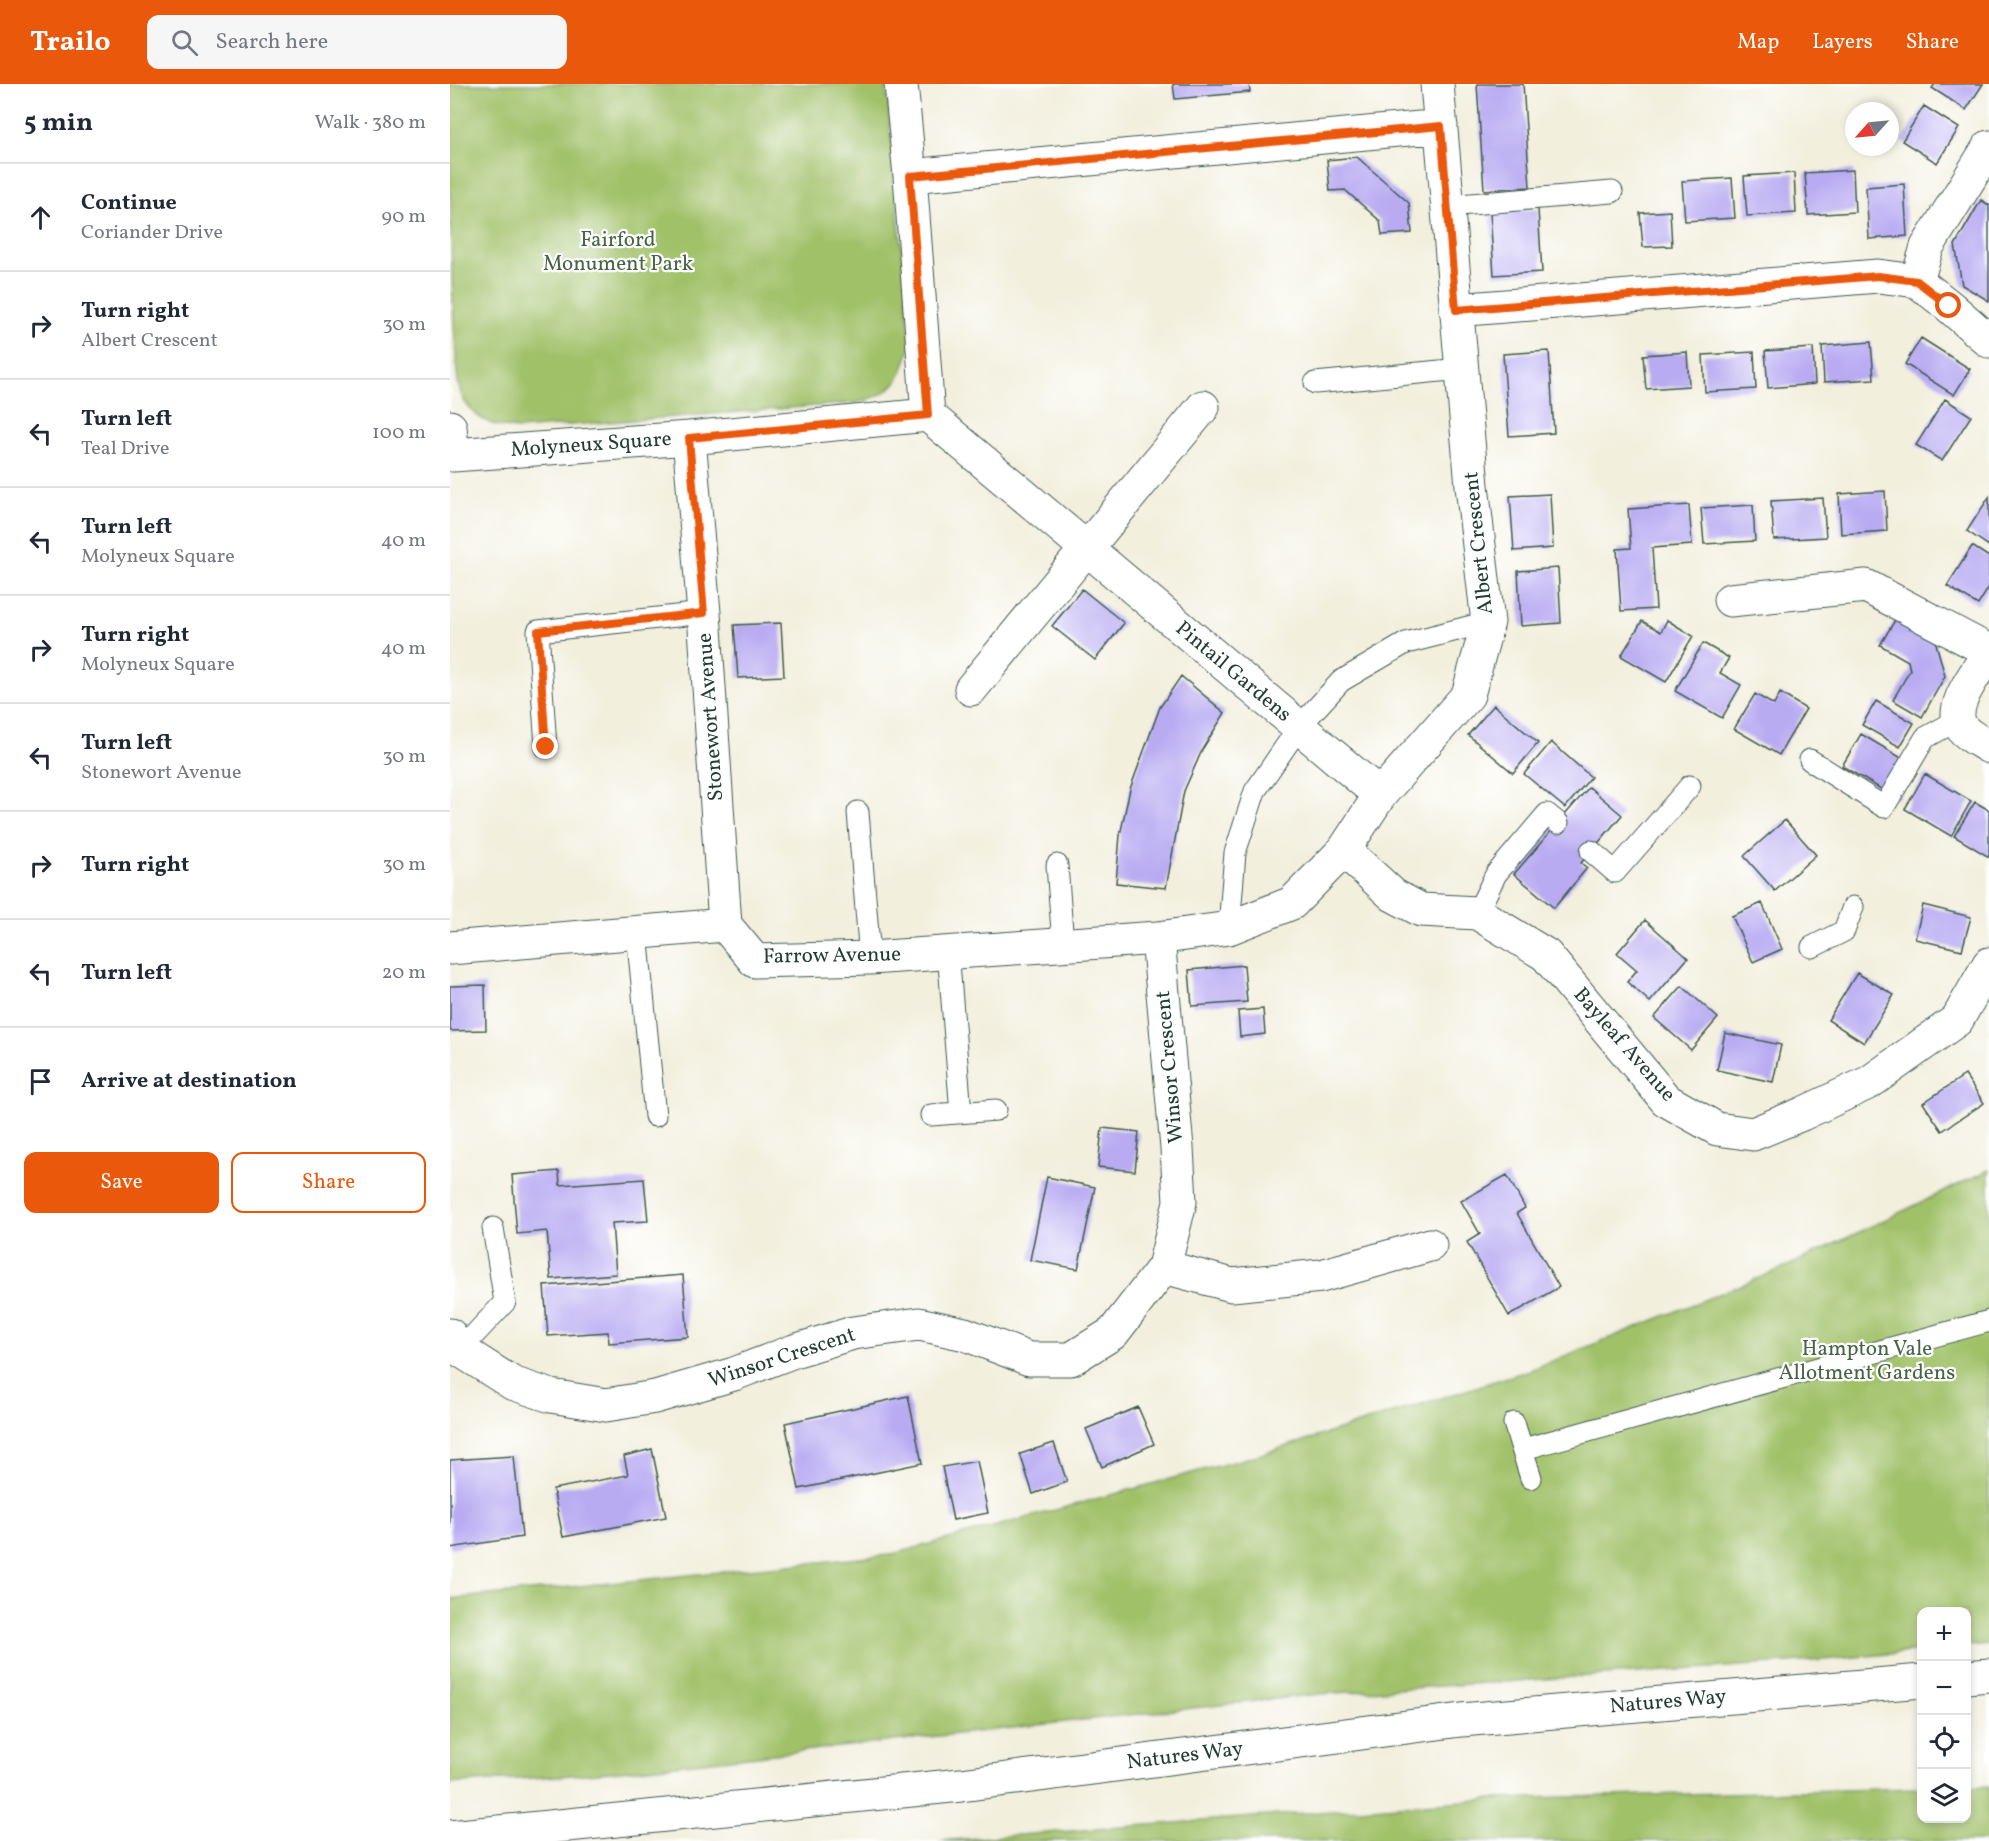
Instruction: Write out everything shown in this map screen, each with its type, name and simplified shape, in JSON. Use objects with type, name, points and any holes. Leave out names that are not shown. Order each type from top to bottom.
[{"type":"street","points":[[901,84],[928,415]]},
{"type":"street","name":"Albert Crescent","points":[[1229,928],[1292,903],[1344,850],[1380,795],[1468,695],[1488,622],[1461,369],[1437,84]]},
{"type":"street","points":[[910,176],[1441,126]]},
{"type":"street","points":[[1917,281],[1927,247],[1989,147]]},
{"type":"street","points":[[1456,310],[1878,276],[1917,281],[1989,341]]},
{"type":"street","points":[[971,689],[1203,407]]},
{"type":"street","name":"Molyneux Square","points":[[451,447],[689,438],[928,415]]},
{"type":"street","name":"Pintail Gardens","points":[[928,415],[1380,795]]},
{"type":"street","name":"Stonewort Avenue","points":[[689,438],[704,613],[725,926]]},
{"type":"street","points":[[1730,600],[1866,586],[1989,652],[1961,698],[1958,708],[1962,729],[1989,747]]},
{"type":"street","name":"Bayleaf Avenue","points":[[1344,850],[1393,895],[1421,910],[1477,913],[1546,955],[1666,1100],[1717,1130],[1753,1134],[1870,1082],[1957,1020],[1989,964]]},
{"type":"street","points":[[450,948],[725,926]]},
{"type":"street","name":"Farrow Avenue","points":[[725,926],[755,961],[870,958],[1158,938],[1229,928]]},
{"type":"street","name":"Winsor Crescent","points":[[455,1343],[512,1383],[551,1396],[606,1405],[655,1396],[734,1374],[795,1351],[853,1333],[919,1324],[965,1334],[1029,1359],[1071,1359],[1113,1333],[1164,1267],[1180,1202],[1158,938]]},
{"type":"street","points":[[1164,1267],[1232,1285],[1321,1276],[1430,1245]]},
{"type":"street","points":[[1971,1677],[1989,1675]]},
{"type":"street","name":"Natures Way","points":[[450,1837],[961,1785],[1461,1720],[1917,1681]]},
{"type":"lane","points":[[1448,207],[1612,192]]},
{"type":"lane","points":[[1315,383],[1461,369]]},
{"type":"lane","points":[[546,747],[538,631],[704,613]]},
{"type":"lane","points":[[1229,928],[1235,853],[1256,791],[1299,727],[1341,681],[1406,643],[1488,622]]},
{"type":"lane","points":[[1810,760],[1884,807],[1924,738],[1959,719]]},
{"type":"lane","points":[[1591,851],[1615,872],[1690,786]]},
{"type":"lane","points":[[858,812],[870,958]]},
{"type":"lane","points":[[1477,913],[1496,874],[1547,814],[1558,823]]},
{"type":"lane","points":[[1057,866],[1064,944]]},
{"type":"lane","points":[[1812,947],[1844,931],[1853,907]]},
{"type":"lane","points":[[637,933],[655,1116]]},
{"type":"lane","points":[[948,951],[961,1113]]},
{"type":"lane","points":[[931,1114],[996,1110]]},
{"type":"lane","points":[[455,1343],[505,1302],[493,1228]]},
{"type":"lane","points":[[1523,1449],[1989,1321]]},
{"type":"lane","points":[[1514,1423],[1531,1478]]},
{"type":"green space","name":"Fairford Monument Park","points":[[450,84],[886,84],[911,346],[899,377],[884,392],[856,403],[519,429],[495,425],[482,419],[465,402],[457,374],[451,246]]},
{"type":"green space","name":"Hampton Vale Allotment Gardens","points":[[1989,1170],[1989,1645],[1971,1647],[1971,1607],[1917,1607],[1917,1651],[1801,1662],[1320,1694],[612,1772],[450,1784],[450,1599],[889,1555],[1262,1454],[1530,1370],[1786,1267]]},
{"type":"green space","points":[[1989,1786],[1989,1841],[939,1841],[1491,1799],[1917,1788],[1917,1823],[1971,1823],[1971,1787]]},
{"type":"building","points":[[1173,84],[1249,84],[1250,92],[1175,99]]},
{"type":"building","points":[[1477,84],[1523,84],[1530,187],[1484,190]]},
{"type":"building","points":[[1935,84],[1983,84],[1966,110],[1932,88]]},
{"type":"building","points":[[1924,106],[1959,128],[1937,163],[1902,141]]},
{"type":"building","points":[[1357,157],[1409,203],[1412,233],[1382,235],[1380,221],[1345,190],[1330,191],[1327,160]]},
{"type":"building","points":[[1853,170],[1855,212],[1808,215],[1805,173]]},
{"type":"building","points":[[1794,173],[1796,213],[1747,216],[1744,176]]},
{"type":"building","points":[[1732,178],[1735,218],[1685,221],[1682,181]]},
{"type":"building","points":[[1904,184],[1907,236],[1869,239],[1866,187]]},
{"type":"building","points":[[1981,200],[1989,205],[1989,301],[1962,285],[1955,245]]},
{"type":"building","points":[[1538,209],[1542,272],[1494,275],[1490,212]]},
{"type":"building","points":[[1670,211],[1672,246],[1643,247],[1640,213]]},
{"type":"building","points":[[1921,338],[1970,369],[1954,395],[1905,364]]},
{"type":"building","points":[[1871,342],[1874,379],[1824,382],[1822,346]]},
{"type":"building","points":[[1813,348],[1815,384],[1768,388],[1765,351]]},
{"type":"building","points":[[1549,351],[1554,433],[1509,436],[1503,354]]},
{"type":"building","points":[[1687,352],[1689,386],[1646,389],[1643,355]]},
{"type":"building","points":[[1754,352],[1756,389],[1705,392],[1703,355]]},
{"type":"building","points":[[1945,399],[1971,416],[1942,461],[1916,445]]},
{"type":"building","points":[[1885,491],[1887,531],[1841,534],[1839,494]]},
{"type":"building","points":[[1550,494],[1553,548],[1514,551],[1510,496]]},
{"type":"building","points":[[1989,497],[1989,546],[1967,531]]},
{"type":"building","points":[[1823,498],[1826,537],[1774,540],[1771,501]]},
{"type":"building","points":[[1689,505],[1692,545],[1652,548],[1656,609],[1621,611],[1617,549],[1631,548],[1628,509]]},
{"type":"building","points":[[1753,505],[1755,541],[1704,544],[1701,508]]},
{"type":"building","points":[[1972,546],[1989,557],[1989,587],[1978,605],[1947,586]]},
{"type":"building","points":[[1558,568],[1561,623],[1521,626],[1518,571]]},
{"type":"building","points":[[1082,589],[1124,623],[1095,660],[1052,626]]},
{"type":"building","points":[[1898,615],[1934,636],[1945,676],[1922,717],[1893,700],[1910,670],[1908,661],[1880,645]]},
{"type":"building","points":[[1667,620],[1693,636],[1666,682],[1621,656],[1642,621],[1661,632]]},
{"type":"building","points":[[781,623],[784,676],[738,678],[734,625]]},
{"type":"building","points":[[1703,643],[1729,658],[1720,673],[1741,685],[1722,718],[1675,691]]},
{"type":"building","points":[[1181,676],[1225,713],[1203,748],[1184,791],[1166,888],[1116,883],[1120,835],[1130,789],[1160,707]]},
{"type":"building","points":[[1780,693],[1806,709],[1779,755],[1734,729],[1755,694],[1774,705]]},
{"type":"building","points":[[1876,701],[1914,723],[1900,747],[1862,725]]},
{"type":"building","points":[[1494,705],[1538,743],[1513,773],[1468,735]]},
{"type":"building","points":[[1861,734],[1910,763],[1898,799],[1842,766]]},
{"type":"building","points":[[1551,742],[1591,777],[1565,808],[1524,774]]},
{"type":"building","points":[[1925,774],[1971,801],[1951,836],[1905,809]]},
{"type":"building","points":[[1589,787],[1622,815],[1581,863],[1587,868],[1554,908],[1514,874]]},
{"type":"building","points":[[1975,802],[1989,810],[1989,857],[1954,836]]},
{"type":"building","points":[[1785,820],[1816,855],[1775,891],[1744,856]]},
{"type":"building","points":[[1762,903],[1782,949],[1753,962],[1732,916]]},
{"type":"building","points":[[1923,905],[1971,917],[1962,950],[1915,939]]},
{"type":"building","points":[[1645,920],[1688,958],[1650,1002],[1627,982],[1637,970],[1617,953]]},
{"type":"building","points":[[1244,965],[1247,1002],[1192,1006],[1189,970]]},
{"type":"building","points":[[1857,973],[1894,995],[1864,1043],[1828,1020]]},
{"type":"building","points":[[485,985],[486,1030],[450,1031],[450,986]]},
{"type":"building","points":[[1682,986],[1718,1018],[1691,1050],[1654,1018]]},
{"type":"building","points":[[1263,1009],[1265,1034],[1240,1037],[1238,1011]]},
{"type":"building","points":[[1725,1033],[1781,1045],[1773,1082],[1717,1070]]},
{"type":"building","points":[[1965,1075],[1984,1103],[1942,1131],[1923,1103]]},
{"type":"building","points":[[1102,1128],[1139,1132],[1135,1171],[1098,1167]]},
{"type":"building","points":[[559,1171],[560,1185],[644,1179],[648,1221],[612,1223],[616,1274],[551,1279],[547,1231],[517,1234],[512,1175]]},
{"type":"building","points":[[1507,1175],[1525,1208],[1517,1213],[1559,1287],[1509,1316],[1467,1242],[1480,1234],[1461,1201]]},
{"type":"building","points":[[1047,1177],[1095,1187],[1078,1269],[1030,1260]]},
{"type":"building","points":[[683,1275],[688,1337],[609,1343],[608,1332],[548,1336],[544,1286]]},
{"type":"building","points":[[908,1396],[922,1463],[799,1489],[785,1423]]},
{"type":"building","points":[[1138,1407],[1154,1444],[1102,1467],[1086,1429]]},
{"type":"building","points":[[1054,1443],[1067,1482],[1033,1494],[1020,1454]]},
{"type":"building","points":[[652,1449],[666,1517],[563,1537],[553,1489],[628,1475],[624,1456]]},
{"type":"building","points":[[514,1456],[522,1537],[450,1548],[450,1460]]},
{"type":"building","points":[[977,1461],[988,1513],[953,1520],[942,1467]]},
{"type":"route","points":[[546,747],[538,631],[704,613],[689,438],[928,415],[910,176],[1441,126],[1456,310],[1878,276],[1917,281],[1949,306]]}]
